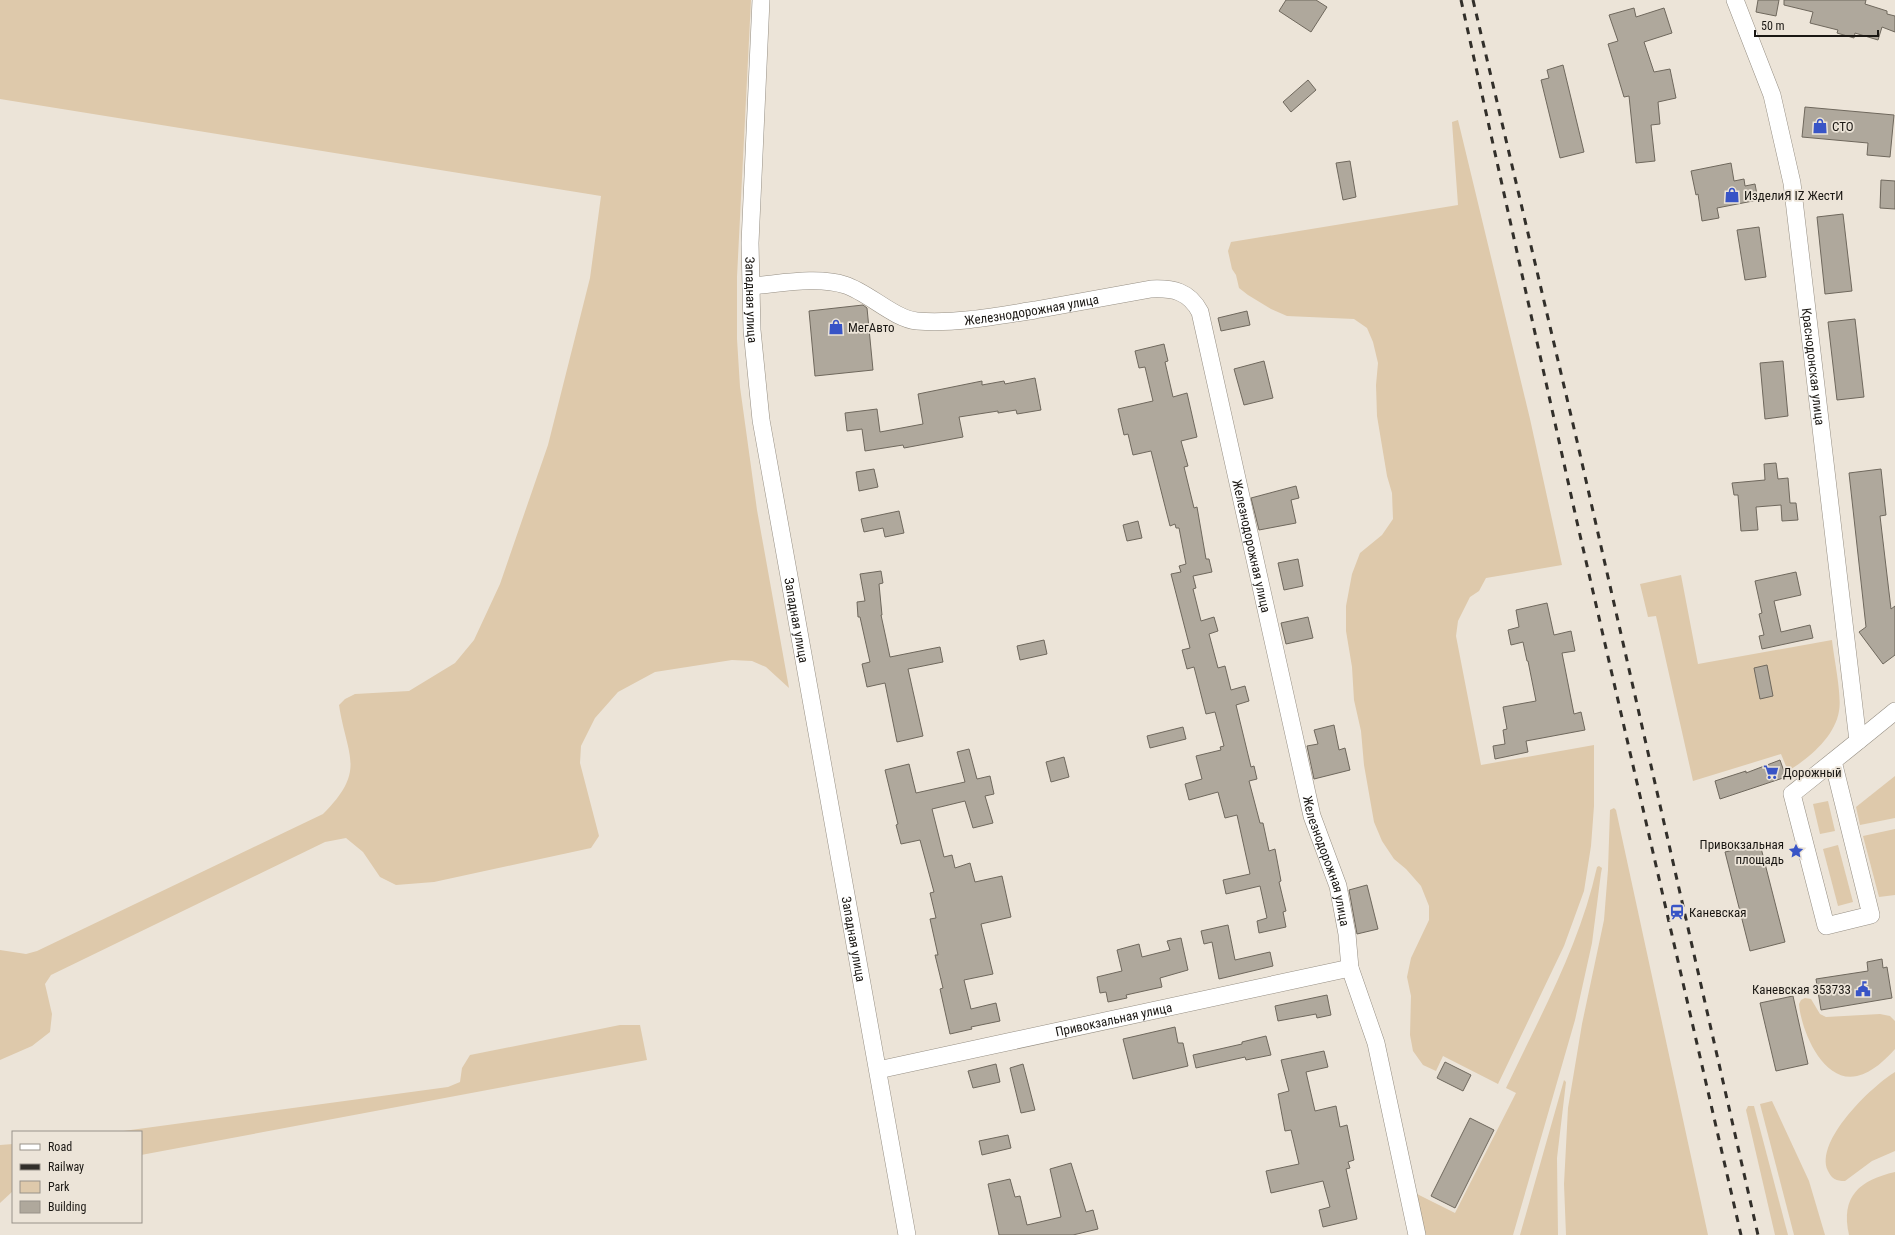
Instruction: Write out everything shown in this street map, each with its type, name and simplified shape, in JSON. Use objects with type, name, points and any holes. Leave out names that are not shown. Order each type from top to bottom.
[{"type":"street","name":"Западная улица","points":[[761,0],[750,243],[752,330],[761,420],[907,1235]]},
{"type":"street","name":"Краснодонская улица","points":[[1734,0],[1772,95],[1792,183],[1858,741]]},
{"type":"street","name":"Железнодорожная улица","points":[[751,286],[818,281],[844,285],[868,296],[903,317],[916,321],[990,318],[1151,289],[1176,289],[1186,294],[1194,302],[1200,312],[1312,816],[1338,886],[1347,934],[1350,968],[1376,1044],[1417,1235]]},
{"type":"street","points":[[1833,761],[1871,915],[1826,926],[1792,794],[1895,711]]},
{"type":"street","name":"Привокзальная улица","points":[[878,1070],[1350,968]]},
{"type":"green space","points":[[0,0],[751,0],[737,277],[737,339],[740,387],[757,510],[789,688],[766,667],[752,661],[732,660],[655,672],[618,692],[595,718],[581,746],[580,763],[599,836],[591,848],[434,882],[396,885],[380,877],[363,852],[346,838],[325,842],[51,975],[45,984],[52,1014],[50,1032],[32,1046],[0,1060],[0,950],[26,954],[37,951],[323,814],[337,799],[350,774],[349,751],[339,705],[345,699],[355,694],[409,691],[455,663],[474,640],[500,584],[548,445],[590,278],[601,196],[0,99]]},
{"type":"green space","points":[[1458,120],[1530,419],[1562,565],[1486,578],[1479,591],[1470,597],[1458,621],[1456,636],[1481,765],[1594,745],[1594,806],[1591,846],[1584,891],[1564,946],[1498,1084],[1443,1056],[1436,1071],[1423,1065],[1413,1051],[1410,1035],[1411,996],[1407,977],[1411,958],[1429,920],[1429,906],[1421,886],[1406,869],[1394,859],[1382,841],[1374,822],[1364,765],[1361,731],[1354,700],[1352,667],[1346,631],[1346,606],[1352,574],[1360,553],[1382,535],[1393,519],[1392,493],[1387,476],[1377,416],[1376,385],[1378,363],[1373,342],[1367,328],[1354,319],[1287,316],[1271,309],[1248,295],[1239,288],[1236,275],[1232,269],[1228,251],[1231,242],[1458,205],[1452,122]]},
{"type":"green space","points":[[1681,575],[1698,664],[1832,640],[1840,704],[1836,721],[1832,730],[1820,746],[1812,754],[1788,771],[1781,754],[1693,781],[1656,616],[1648,617],[1640,584]]},
{"type":"green space","points":[[1895,776],[1895,818],[1860,825],[1856,807]]},
{"type":"green space","points":[[1828,801],[1835,831],[1820,834],[1813,804]]},
{"type":"green space","points":[[1614,808],[1616,810],[1708,1235],[1566,1235],[1564,1184],[1568,1108],[1582,1024],[1604,920],[1608,870],[1610,810]]},
{"type":"green space","points":[[1895,829],[1895,895],[1879,897],[1863,836]]},
{"type":"green space","points":[[1838,845],[1853,902],[1838,906],[1823,849]]},
{"type":"green space","points":[[1599,866],[1602,868],[1592,943],[1575,1020],[1513,1235],[1424,1235],[1415,1193],[1455,1213],[1516,1093],[1506,1088],[1570,952],[1590,896],[1597,867]]},
{"type":"green space","points":[[1805,998],[1811,999],[1820,1014],[1826,1017],[1880,1014],[1890,1016],[1895,1021],[1895,1049],[1878,1065],[1863,1074],[1857,1076],[1845,1076],[1834,1072],[1824,1064],[1809,1040],[1804,1027],[1799,1004],[1801,1000]]},
{"type":"green space","points":[[620,1025],[640,1025],[647,1060],[142,1155],[142,1131],[123,1131],[448,1087],[460,1082],[462,1068],[470,1055]]},
{"type":"green space","points":[[1895,1072],[1895,1151],[1872,1161],[1845,1181],[1835,1179],[1828,1171],[1826,1159],[1829,1145],[1837,1130],[1873,1089]]},
{"type":"green space","points":[[1564,1080],[1566,1082],[1557,1158],[1558,1235],[1520,1235]]},
{"type":"green space","points":[[1772,1101],[1809,1181],[1825,1235],[1794,1235],[1760,1104]]},
{"type":"green space","points":[[1748,1106],[1754,1106],[1788,1235],[1775,1235],[1746,1110]]},
{"type":"green space","points":[[12,1144],[12,1192],[0,1203],[0,1145]]},
{"type":"green space","points":[[1895,1172],[1895,1235],[1849,1235],[1847,1210],[1850,1200],[1863,1185],[1883,1175]]},
{"type":"building","points":[[1286,0],[1316,0],[1327,7],[1311,32],[1279,11]]},
{"type":"building","points":[[1758,0],[1779,0],[1776,16],[1756,12]]},
{"type":"building","points":[[1784,0],[1866,0],[1865,4],[1887,11],[1887,14],[1895,16],[1895,32],[1882,27],[1878,40],[1855,33],[1854,38],[1837,33],[1838,30],[1810,23],[1813,12],[1784,5]]},
{"type":"building","points":[[1634,8],[1636,17],[1664,8],[1672,33],[1644,42],[1654,72],[1670,69],[1676,98],[1658,102],[1660,124],[1651,125],[1655,161],[1636,163],[1629,96],[1624,97],[1608,44],[1618,41],[1609,15]]},
{"type":"building","points":[[1563,65],[1584,152],[1560,158],[1541,80],[1549,78],[1547,70]]},
{"type":"building","points":[[1308,80],[1316,90],[1291,112],[1283,102]]},
{"type":"building","points":[[1805,107],[1894,115],[1890,157],[1867,155],[1868,143],[1802,137]]},
{"type":"building","points":[[1350,161],[1356,197],[1343,200],[1336,163]]},
{"type":"building","points":[[1731,163],[1734,181],[1744,179],[1745,186],[1755,184],[1758,200],[1717,208],[1719,218],[1702,221],[1698,194],[1696,195],[1691,171]]},
{"type":"building","points":[[1881,180],[1895,181],[1895,209],[1880,208]]},
{"type":"building","points":[[1843,214],[1852,291],[1825,294],[1817,217]]},
{"type":"building","points":[[1759,227],[1766,277],[1745,280],[1737,230]]},
{"type":"building","points":[[863,305],[867,308],[873,370],[815,376],[809,311]]},
{"type":"building","points":[[1247,311],[1250,325],[1221,331],[1218,318]]},
{"type":"building","points":[[1855,319],[1864,397],[1837,400],[1828,322]]},
{"type":"building","points":[[1164,344],[1168,361],[1165,362],[1173,397],[1187,393],[1197,437],[1181,441],[1188,466],[1184,467],[1194,508],[1197,507],[1206,559],[1209,559],[1212,572],[1193,576],[1196,588],[1193,589],[1201,621],[1214,617],[1218,631],[1209,634],[1218,668],[1225,666],[1231,690],[1245,686],[1249,701],[1236,705],[1251,767],[1254,766],[1257,779],[1249,781],[1260,823],[1263,823],[1269,851],[1275,849],[1281,881],[1279,882],[1286,911],[1283,912],[1286,927],[1259,933],[1257,921],[1267,918],[1260,886],[1226,894],[1223,880],[1250,874],[1237,815],[1225,818],[1218,792],[1189,800],[1185,784],[1202,779],[1196,756],[1221,750],[1220,747],[1224,746],[1215,712],[1206,714],[1194,667],[1187,669],[1182,650],[1190,648],[1171,574],[1181,572],[1179,566],[1186,564],[1179,528],[1176,528],[1175,524],[1170,526],[1151,451],[1133,455],[1128,434],[1124,435],[1118,409],[1153,401],[1145,367],[1139,368],[1135,351]]},
{"type":"building","points":[[1264,361],[1273,398],[1244,405],[1234,369]]},
{"type":"building","points":[[1783,361],[1788,416],[1765,419],[1760,363]]},
{"type":"building","points":[[1035,378],[1041,410],[1017,414],[1016,410],[998,413],[998,411],[959,417],[963,437],[904,448],[903,445],[865,451],[862,429],[847,431],[845,413],[877,409],[880,432],[923,424],[918,394],[982,381],[982,385],[1004,381],[1005,384]]},
{"type":"building","points":[[1776,463],[1778,479],[1788,478],[1790,503],[1796,503],[1798,520],[1782,521],[1781,505],[1756,507],[1758,530],[1741,531],[1738,495],[1734,495],[1732,483],[1765,480],[1764,464]]},
{"type":"building","points":[[874,469],[878,487],[859,491],[856,472]]},
{"type":"building","points":[[1881,469],[1886,515],[1880,516],[1891,609],[1895,606],[1895,655],[1883,664],[1859,632],[1866,627],[1849,473]]},
{"type":"building","points":[[1296,486],[1299,498],[1291,500],[1296,523],[1259,530],[1251,498]]},
{"type":"building","points":[[899,511],[904,533],[885,537],[883,528],[864,532],[861,519]]},
{"type":"building","points":[[1138,521],[1142,538],[1127,541],[1123,525]]},
{"type":"building","points":[[1298,559],[1303,586],[1284,590],[1278,563]]},
{"type":"building","points":[[881,571],[883,583],[879,584],[881,615],[890,657],[940,647],[943,662],[908,669],[923,736],[897,742],[885,683],[867,687],[862,664],[870,662],[860,617],[858,617],[857,602],[865,601],[860,574]]},
{"type":"building","points":[[1796,572],[1801,595],[1774,601],[1781,632],[1810,625],[1813,638],[1762,649],[1759,636],[1764,635],[1759,614],[1762,613],[1755,581]]},
{"type":"building","points":[[1547,603],[1554,635],[1571,631],[1575,651],[1562,653],[1574,714],[1581,712],[1585,730],[1526,741],[1528,752],[1495,759],[1493,746],[1505,744],[1503,730],[1507,729],[1503,707],[1536,701],[1523,642],[1511,645],[1508,630],[1519,627],[1516,610]]},
{"type":"building","points":[[1308,617],[1313,638],[1286,644],[1281,623]]},
{"type":"building","points":[[1044,640],[1047,654],[1020,660],[1017,646]]},
{"type":"building","points":[[1767,665],[1773,696],[1760,699],[1754,668]]},
{"type":"building","points":[[1334,725],[1339,750],[1345,748],[1350,770],[1314,779],[1307,746],[1318,744],[1314,730]]},
{"type":"building","points":[[1183,727],[1186,739],[1150,748],[1147,736]]},
{"type":"building","points":[[969,749],[977,779],[990,776],[994,794],[985,796],[993,823],[973,828],[965,801],[932,809],[944,857],[952,855],[955,868],[970,863],[975,882],[1002,876],[1011,917],[981,924],[993,974],[964,980],[971,1009],[996,1003],[1000,1021],[971,1027],[972,1029],[950,1034],[940,989],[943,988],[935,955],[938,955],[930,919],[936,918],[930,893],[934,892],[920,840],[901,844],[896,825],[898,824],[885,770],[909,764],[916,793],[965,782],[957,752]]},
{"type":"building","points":[[1064,757],[1069,777],[1051,782],[1046,762]]},
{"type":"building","points":[[1780,760],[1786,777],[1720,799],[1715,781],[1746,771],[1746,773]]},
{"type":"building","name":"Каневская","points":[[1760,844],[1785,942],[1750,951],[1725,852]]},
{"type":"building","points":[[1367,885],[1378,929],[1357,934],[1349,890]]},
{"type":"building","points":[[1228,925],[1235,960],[1270,952],[1273,966],[1219,979],[1212,942],[1204,944],[1201,931]]},
{"type":"building","points":[[1181,938],[1188,970],[1160,978],[1162,987],[1126,995],[1127,998],[1108,1002],[1106,992],[1100,993],[1097,977],[1122,971],[1117,950],[1139,944],[1142,957],[1170,950],[1167,941]]},
{"type":"building","points":[[1882,959],[1883,968],[1887,967],[1892,998],[1821,1010],[1816,979],[1868,971],[1867,962]]},
{"type":"building","points":[[1327,995],[1331,1015],[1317,1018],[1316,1014],[1278,1021],[1275,1006]]},
{"type":"building","points":[[1793,996],[1808,1064],[1776,1071],[1760,1003]]},
{"type":"building","points":[[1175,1027],[1178,1043],[1183,1043],[1188,1066],[1133,1079],[1123,1039]]},
{"type":"building","points":[[1266,1036],[1271,1055],[1246,1060],[1245,1057],[1196,1068],[1193,1055],[1242,1044],[1242,1042]]},
{"type":"building","points":[[1324,1051],[1328,1067],[1306,1072],[1315,1111],[1336,1106],[1340,1127],[1347,1125],[1354,1160],[1348,1162],[1350,1168],[1346,1169],[1357,1219],[1323,1227],[1319,1210],[1330,1207],[1323,1181],[1271,1193],[1266,1171],[1299,1164],[1291,1130],[1285,1131],[1278,1094],[1289,1091],[1281,1060]]},
{"type":"building","points":[[1445,1062],[1471,1075],[1463,1091],[1437,1078]]},
{"type":"building","points":[[996,1064],[1000,1082],[973,1088],[968,1071]]},
{"type":"building","points":[[1023,1064],[1035,1110],[1021,1113],[1010,1068]]},
{"type":"building","points":[[1470,1118],[1494,1130],[1455,1208],[1431,1196]]},
{"type":"building","points":[[1008,1135],[1011,1148],[982,1155],[979,1141]]},
{"type":"building","points":[[1071,1163],[1086,1212],[1093,1210],[1098,1229],[1073,1235],[999,1235],[988,1184],[1010,1179],[1015,1197],[1020,1196],[1027,1225],[1061,1217],[1050,1169]]},
{"type":"railway","points":[[1461,0],[1577,522],[1741,1235]]},
{"type":"railway","points":[[1473,0],[1577,441],[1758,1235]]},
{"type":"place","name":"СТО","points":[[1820,126]]},
{"type":"place","name":"ИзделиЯ IZ ЖестИ","points":[[1732,195]]},
{"type":"place","name":"МегАвто","points":[[836,327]]},
{"type":"place","name":"Дорожный","points":[[1771,772]]},
{"type":"place","name":"Привокзальная площадь","points":[[1796,851]]},
{"type":"place","name":"Каневская","points":[[1677,912]]},
{"type":"place","name":"Каневская 353733","points":[[1863,989]]}]
